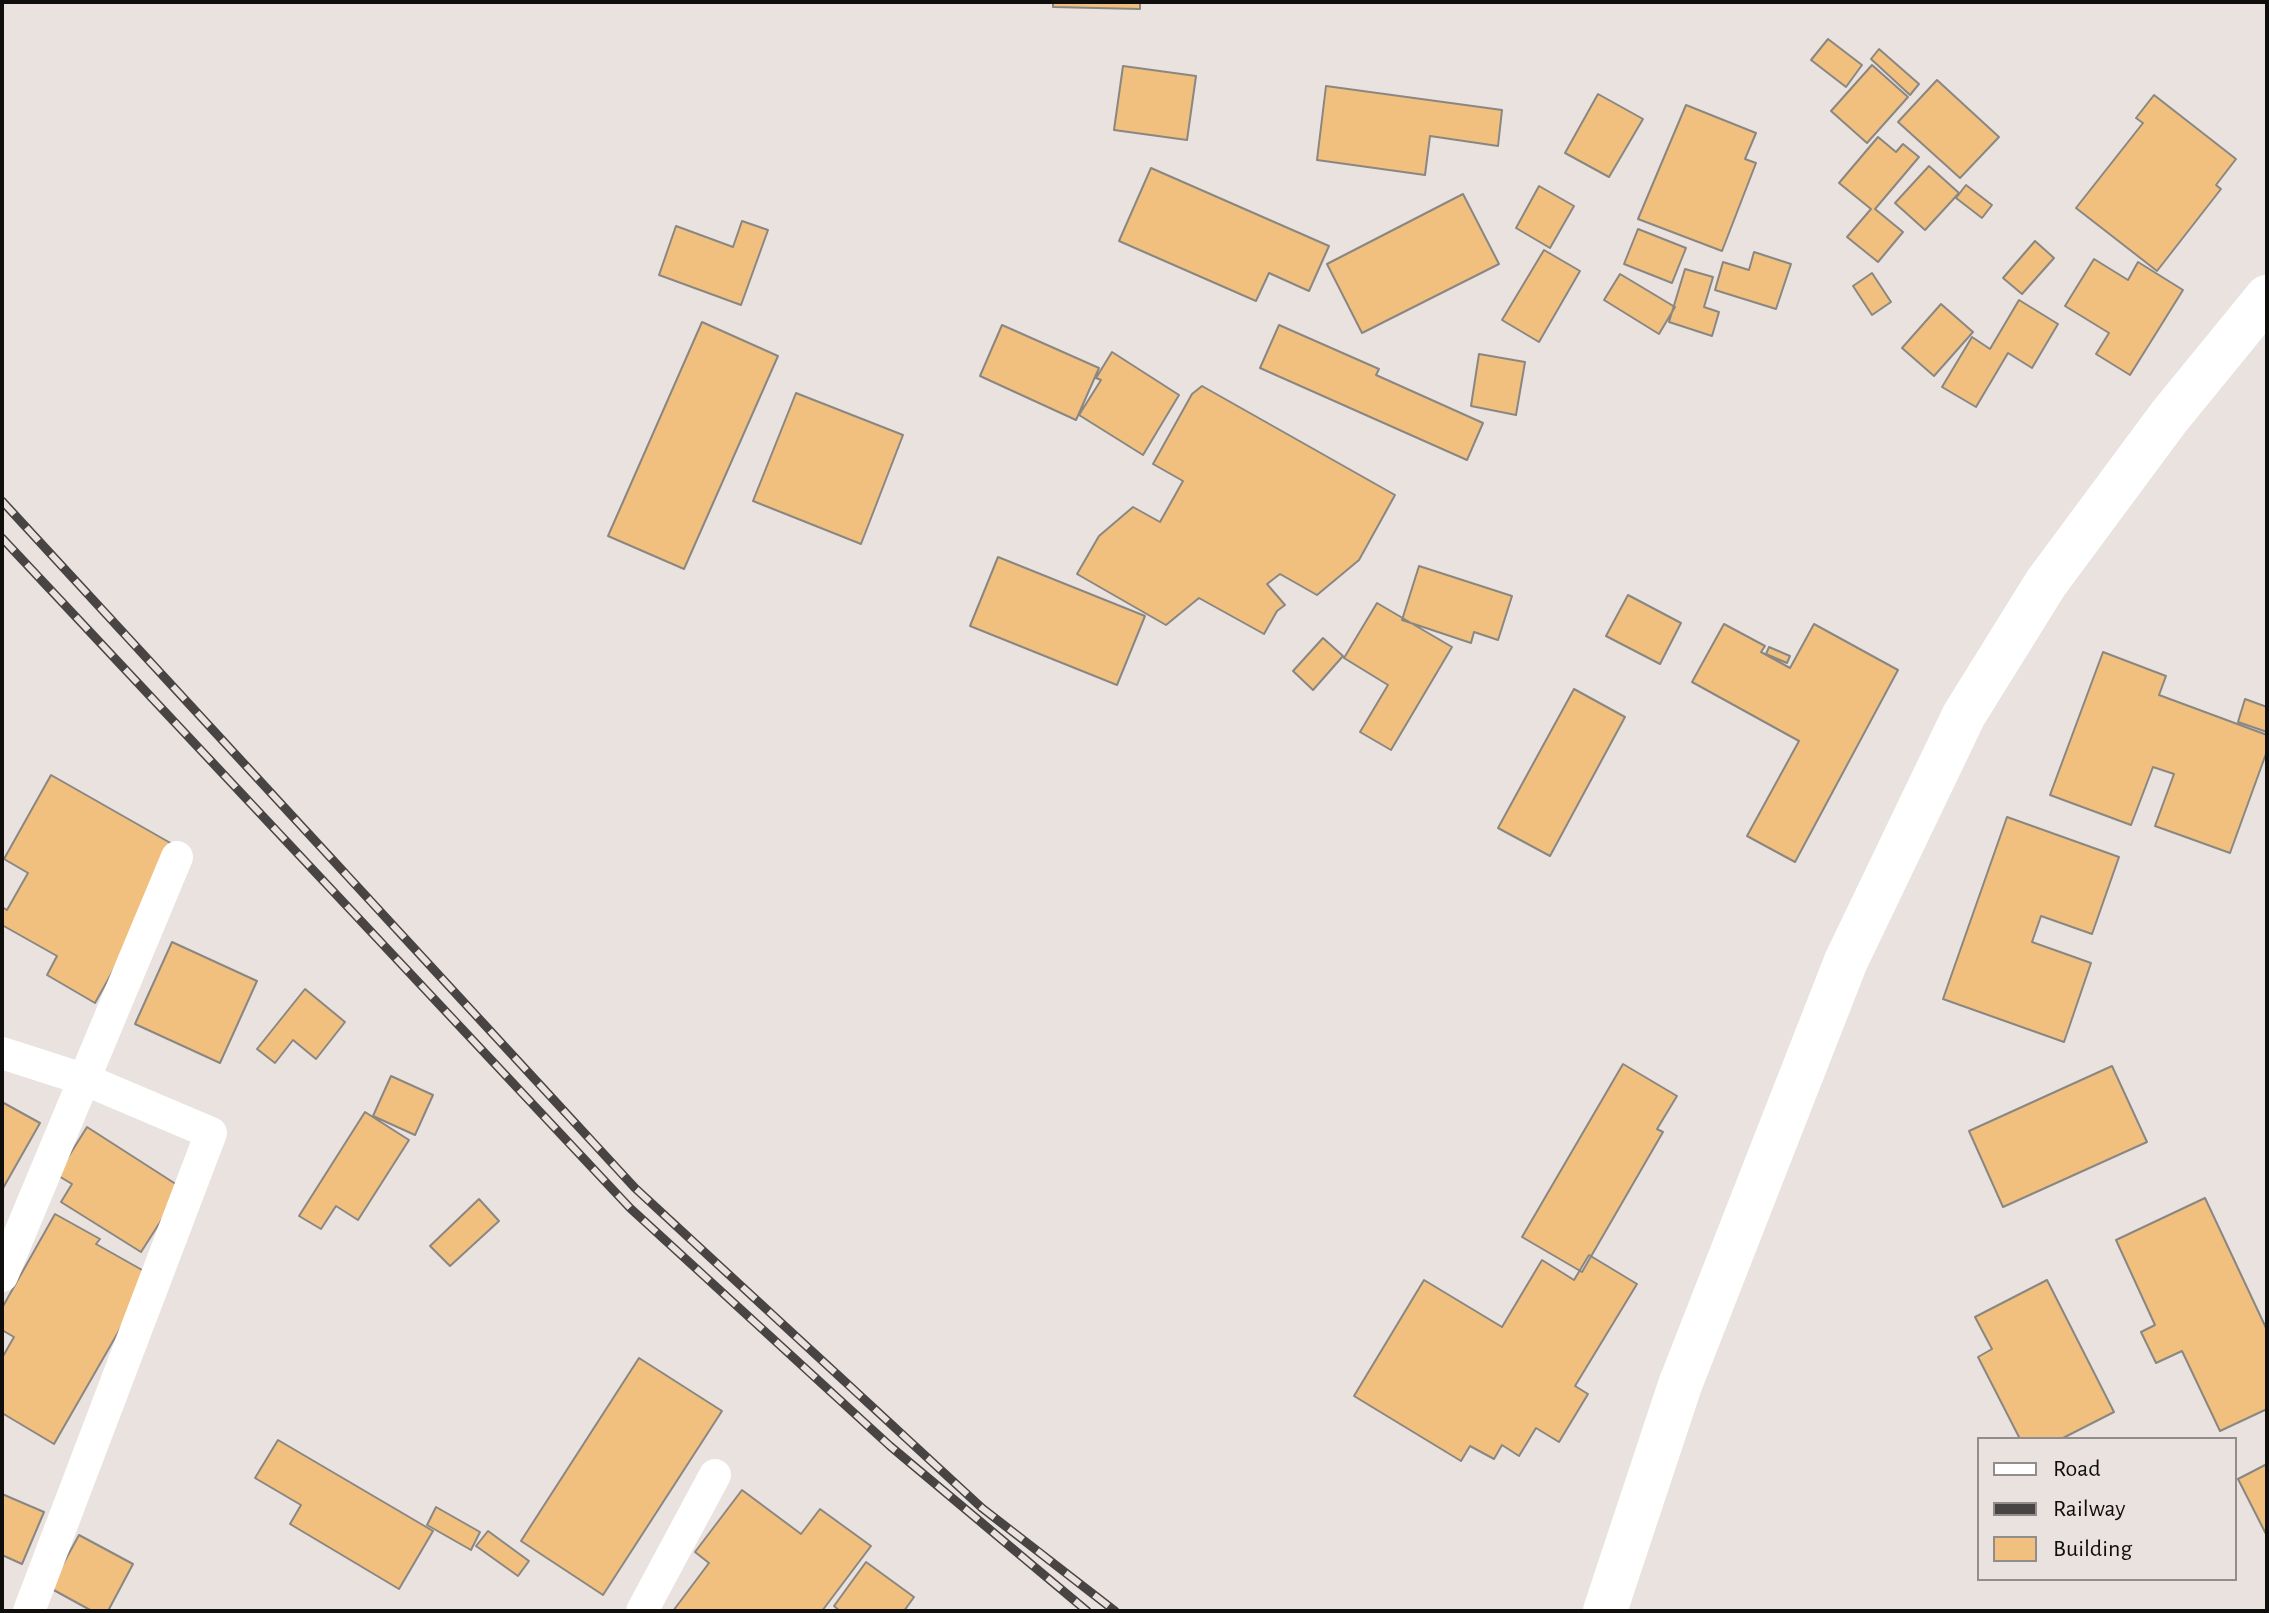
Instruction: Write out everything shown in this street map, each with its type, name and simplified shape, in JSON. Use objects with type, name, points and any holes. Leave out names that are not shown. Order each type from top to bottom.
[{"type":"main road","points":[[1605,1611],[1680,1385],[1840,976],[1964,715],[2055,571],[2169,417],[2267,297]]},
{"type":"street","points":[[2,1276],[177,857]]},
{"type":"street","points":[[2,1053],[86,1080],[211,1133],[29,1611]]},
{"type":"street","points":[[642,1611],[715,1475]]},
{"type":"building","points":[[1053,2],[1140,2],[1140,9],[1053,7]]},
{"type":"building","points":[[1828,39],[1862,65],[1846,87],[1811,60]]},
{"type":"building","points":[[1879,49],[1919,84],[1910,95],[1871,59]]},
{"type":"building","points":[[1872,65],[1908,97],[1867,143],[1831,111]]},
{"type":"building","points":[[1123,66],[1196,76],[1187,140],[1114,130]]},
{"type":"building","points":[[1937,80],[1999,137],[1960,178],[1898,122]]},
{"type":"building","points":[[1326,86],[1502,110],[1498,146],[1430,136],[1425,175],[1317,160]]},
{"type":"building","points":[[1598,94],[1643,119],[1609,177],[1565,153]]},
{"type":"building","points":[[2154,95],[2236,159],[2216,185],[2221,189],[2157,271],[2076,208],[2143,123],[2136,118]]},
{"type":"building","points":[[1686,105],[1756,133],[1745,159],[1756,163],[1722,251],[1638,219]]},
{"type":"building","points":[[1878,137],[1896,152],[1903,144],[1919,157],[1875,209],[1903,232],[1878,262],[1847,237],[1871,209],[1839,183]]},
{"type":"building","points":[[1929,166],[1959,193],[1925,230],[1895,203]]},
{"type":"building","points":[[1151,168],[1329,246],[1309,291],[1269,273],[1256,301],[1119,241]]},
{"type":"building","points":[[1966,185],[1992,205],[1982,218],[1956,198]]},
{"type":"building","points":[[1539,186],[1574,206],[1550,248],[1516,228]]},
{"type":"building","points":[[1463,194],[1499,264],[1362,333],[1327,264]]},
{"type":"building","points":[[742,221],[768,230],[741,305],[659,275],[676,226],[733,247]]},
{"type":"building","points":[[1638,229],[1686,248],[1672,283],[1624,264]]},
{"type":"building","points":[[2035,241],[2054,258],[2022,294],[2003,278]]},
{"type":"building","points":[[1544,250],[1580,271],[1539,342],[1502,320]]},
{"type":"building","points":[[1754,252],[1791,264],[1776,309],[1715,290],[1723,262],[1749,270]]},
{"type":"building","points":[[2094,259],[2128,280],[2138,262],[2183,290],[2130,375],[2096,354],[2109,333],[2065,306]]},
{"type":"building","points":[[1685,269],[1713,277],[1704,307],[1719,312],[1712,336],[1669,322]]},
{"type":"building","points":[[1872,273],[1891,302],[1872,315],[1853,286]]},
{"type":"building","points":[[1620,274],[1675,307],[1659,334],[1604,300]]},
{"type":"building","points":[[2019,300],[2058,324],[2032,368],[2008,353],[1976,407],[1942,387],[1972,337],[1990,349]]},
{"type":"building","points":[[1941,304],[1973,332],[1934,376],[1902,348]]},
{"type":"building","points":[[702,322],[778,356],[684,569],[608,536]]},
{"type":"building","points":[[1002,325],[1099,368],[1076,420],[980,376]]},
{"type":"building","points":[[1279,325],[1379,369],[1376,375],[1483,423],[1467,460],[1260,368]]},
{"type":"building","points":[[1112,352],[1179,395],[1143,455],[1079,415],[1101,380],[1096,378]]},
{"type":"building","points":[[1479,354],[1525,362],[1516,415],[1471,406]]},
{"type":"building","points":[[1202,386],[1395,495],[1359,560],[1317,595],[1280,574],[1267,584],[1285,605],[1277,611],[1264,634],[1199,598],[1166,625],[1077,574],[1099,536],[1133,507],[1160,522],[1183,481],[1153,464],[1192,394]]},
{"type":"building","points":[[796,393],[903,435],[861,544],[753,501]]},
{"type":"building","points":[[998,557],[1145,616],[1117,685],[970,626]]},
{"type":"building","points":[[1419,566],[1512,596],[1498,640],[1474,632],[1471,643],[1402,620]]},
{"type":"building","points":[[1628,595],[1681,623],[1660,664],[1606,636]]},
{"type":"building","points":[[1377,603],[1452,647],[1391,750],[1360,732],[1388,685],[1344,658]]},
{"type":"building","points":[[1724,624],[1765,646],[1761,652],[1790,668],[1814,624],[1898,670],[1795,862],[1747,836],[1799,741],[1692,682]]},
{"type":"building","points":[[1323,638],[1343,656],[1313,690],[1293,671]]},
{"type":"building","points":[[1769,647],[1790,656],[1787,663],[1766,654]]},
{"type":"building","points":[[2103,652],[2166,676],[2159,695],[2267,735],[2267,751],[2230,853],[2155,826],[2174,774],[2153,767],[2131,825],[2050,795]]},
{"type":"building","points":[[1574,689],[1625,717],[1550,856],[1498,828]]},
{"type":"building","points":[[2245,699],[2267,707],[2267,732],[2238,722]]},
{"type":"building","points":[[51,775],[181,849],[95,1003],[47,975],[57,956],[2,925],[2,907],[7,910],[28,873],[4,859]]},
{"type":"building","points":[[2007,817],[2119,857],[2092,934],[2041,916],[2032,942],[2091,963],[2064,1042],[1943,999]]},
{"type":"building","points":[[172,942],[257,981],[220,1063],[135,1024]]},
{"type":"building","points":[[305,989],[345,1022],[316,1059],[293,1040],[275,1063],[257,1049]]},
{"type":"building","points":[[1623,1064],[1677,1096],[1657,1129],[1663,1132],[1582,1272],[1522,1237]]},
{"type":"building","points":[[2112,1066],[2147,1142],[2003,1207],[1969,1131]]},
{"type":"building","points":[[391,1076],[433,1095],[415,1135],[373,1116]]},
{"type":"building","points":[[2,1102],[40,1123],[2,1190]]},
{"type":"building","points":[[365,1112],[409,1140],[358,1220],[336,1206],[321,1229],[299,1216]]},
{"type":"building","points":[[87,1127],[182,1188],[141,1252],[61,1202],[72,1184],[57,1175]]},
{"type":"building","points":[[2205,1198],[2267,1330],[2267,1409],[2220,1431],[2182,1351],[2156,1363],[2141,1332],[2155,1325],[2116,1240]]},
{"type":"building","points":[[479,1199],[499,1221],[450,1266],[430,1246]]},
{"type":"building","points":[[55,1214],[100,1239],[96,1244],[151,1275],[54,1444],[2,1413],[2,1358],[14,1337],[2,1330],[2,1308]]},
{"type":"building","points":[[1589,1255],[1637,1284],[1575,1386],[1588,1394],[1559,1442],[1536,1428],[1519,1456],[1502,1445],[1494,1459],[1470,1446],[1461,1461],[1354,1396],[1424,1280],[1502,1327],[1542,1260],[1574,1280]]},
{"type":"building","points":[[2047,1280],[2114,1412],[2065,1437],[2019,1437],[1978,1357],[1992,1349],[1975,1317]]},
{"type":"building","points":[[639,1358],[722,1411],[603,1595],[521,1541]]},
{"type":"building","points":[[278,1440],[433,1531],[399,1589],[290,1524],[301,1505],[255,1478]]},
{"type":"building","points":[[2267,1464],[2267,1536],[2238,1479]]},
{"type":"building","points":[[742,1490],[801,1534],[820,1509],[871,1546],[822,1611],[673,1611],[709,1563],[695,1552]]},
{"type":"building","points":[[2,1494],[44,1512],[22,1564],[2,1555]]},
{"type":"building","points":[[436,1507],[480,1532],[471,1550],[427,1525]]},
{"type":"building","points":[[488,1531],[529,1561],[518,1576],[476,1546]]},
{"type":"building","points":[[79,1535],[133,1564],[108,1611],[92,1611],[50,1588]]},
{"type":"building","points":[[866,1562],[914,1597],[904,1611],[840,1611],[834,1606]]},
{"type":"railway","points":[[2,501],[635,1188],[982,1508],[1115,1611]]},
{"type":"railway","points":[[2,538],[630,1208],[890,1446],[1087,1611]]}]
